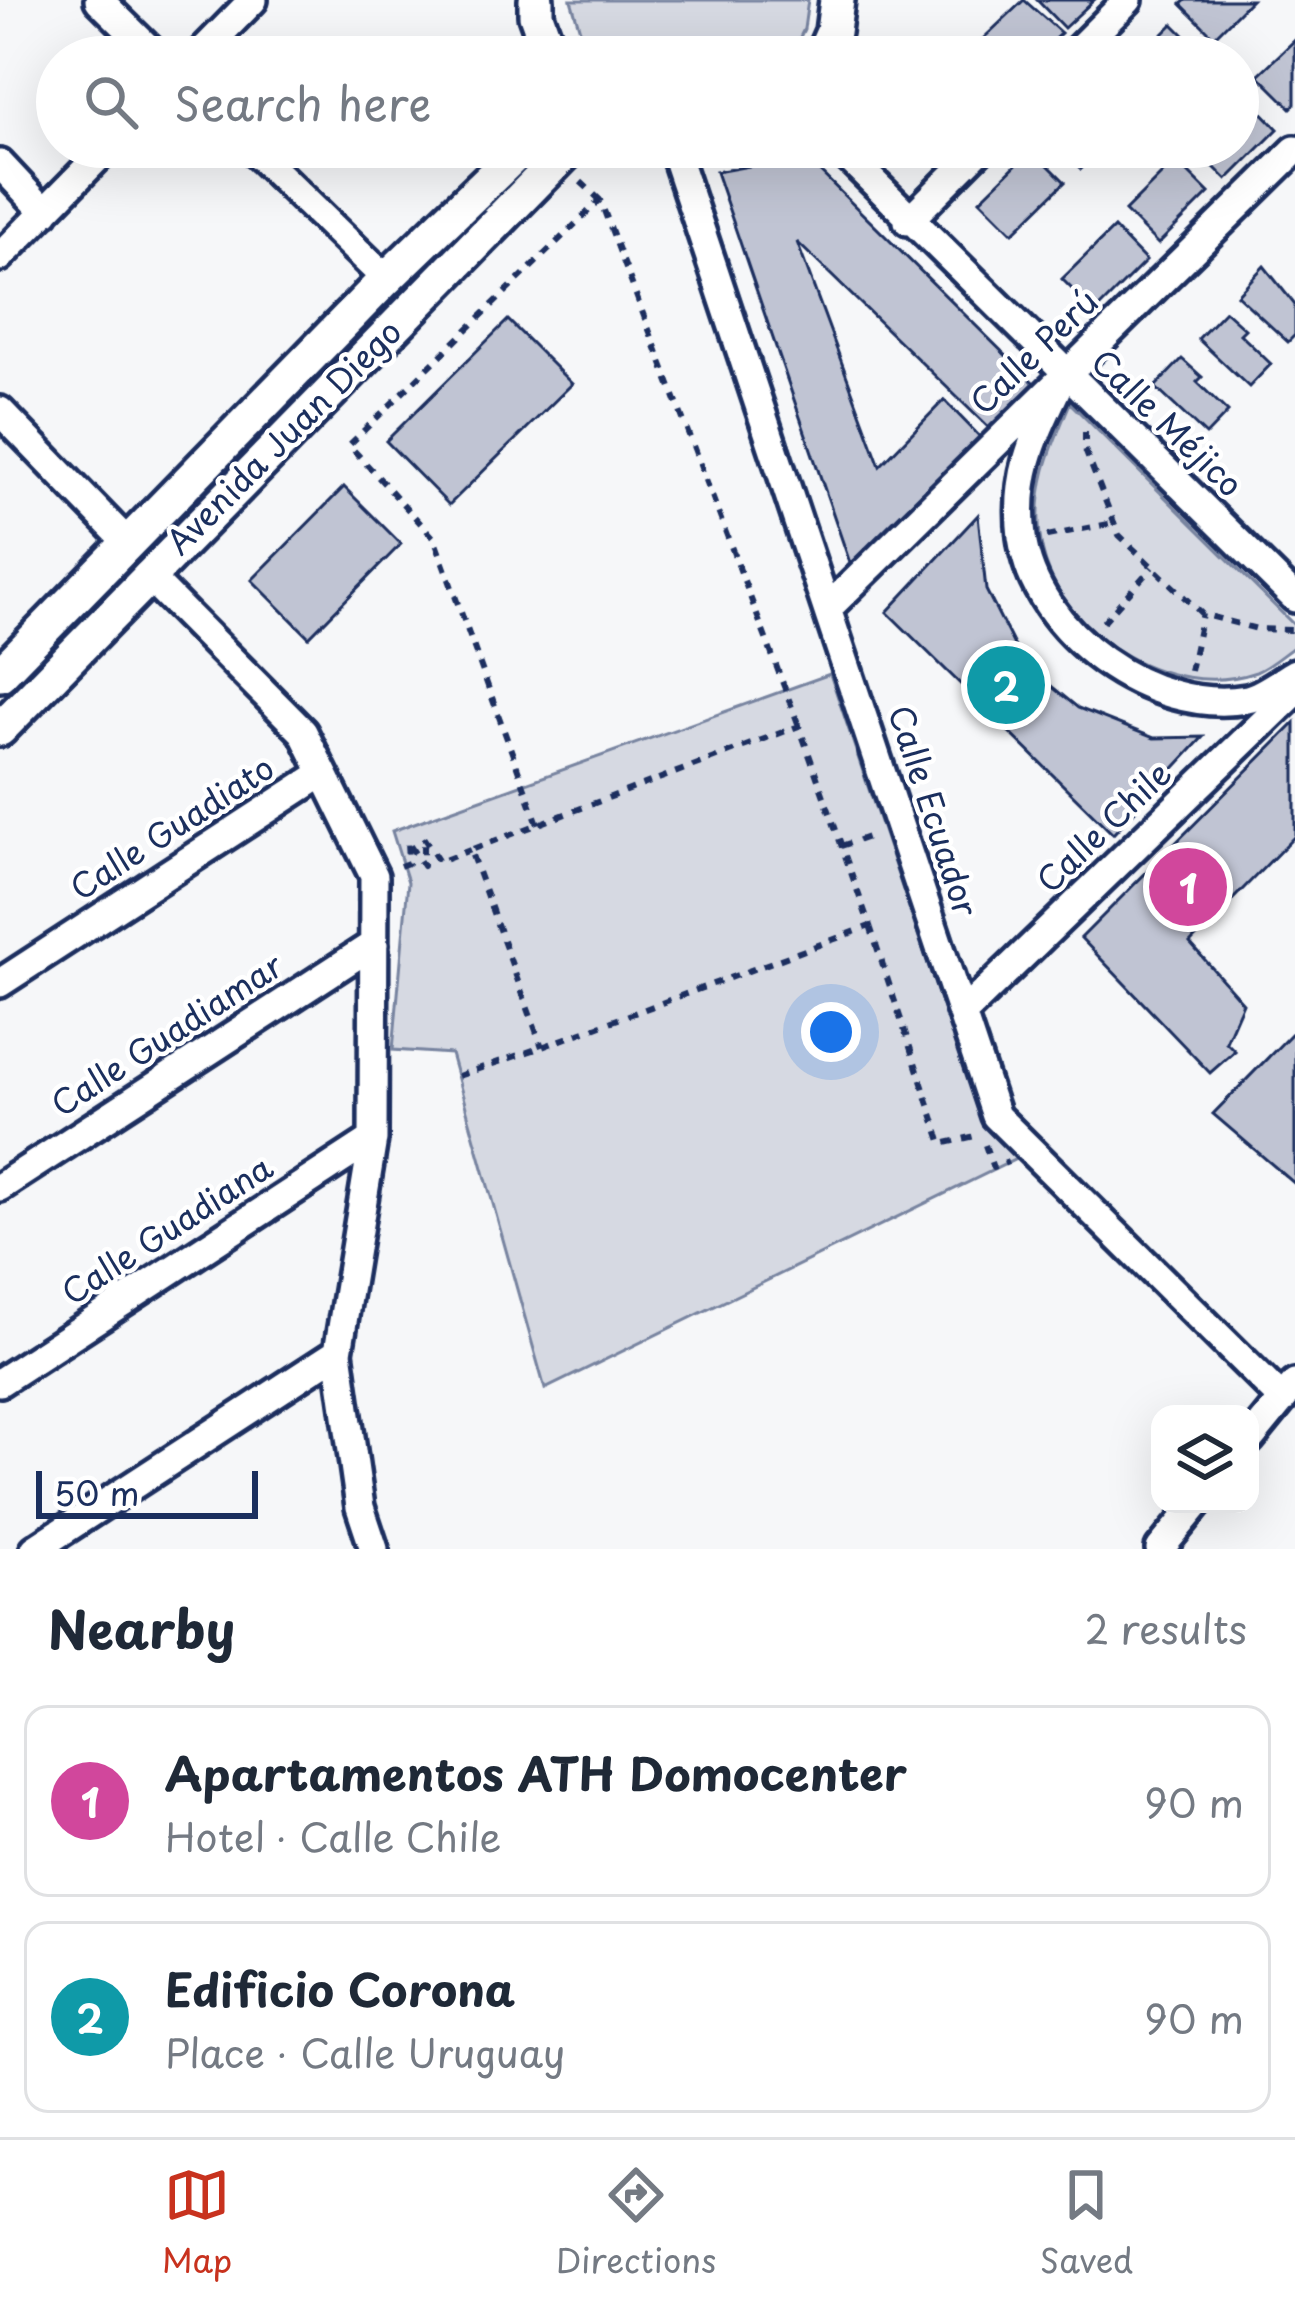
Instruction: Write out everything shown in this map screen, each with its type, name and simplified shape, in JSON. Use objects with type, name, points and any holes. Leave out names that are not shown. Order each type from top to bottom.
[{"type":"street","points":[[99,0],[136,36]]},
{"type":"street","points":[[218,36],[253,0]]},
{"type":"street","points":[[536,0],[544,36]]},
{"type":"street","points":[[831,36],[837,0]]},
{"type":"street","points":[[1092,36],[1128,0]]},
{"type":"street","name":"Calle Perú","points":[[827,609],[1074,383],[1295,151]]},
{"type":"street","points":[[0,164],[44,212]]},
{"type":"street","points":[[0,257],[88,168]]},
{"type":"street","points":[[272,168],[386,279]]},
{"type":"street","name":"Avenida Juan Diego","points":[[0,674],[386,279],[501,168]]},
{"type":"street","name":"Avenida Juan Diego","points":[[0,729],[147,575],[564,168]]},
{"type":"street","name":"Calle Ecuador","points":[[680,168],[996,1116],[1289,1391]]},
{"type":"street","name":"Calle Méjico","points":[[858,168],[1295,598]]},
{"type":"street","points":[[908,221],[961,168]]},
{"type":"street","points":[[1074,383],[1021,466],[1022,541],[1052,612],[1106,667],[1184,698],[1249,699],[1295,673]]},
{"type":"street","points":[[0,411],[127,542]]},
{"type":"street","points":[[147,575],[303,732],[374,876],[373,1139],[338,1352],[360,1507],[374,1549]]},
{"type":"street","name":"Calle Chile","points":[[962,1014],[1295,692]]},
{"type":"street","name":"Calle Guadiato","points":[[0,983],[323,773]]},
{"type":"street","name":"Calle Guadiamar","points":[[0,1187],[374,944]]},
{"type":"street","name":"Calle Guadiana","points":[[0,1382],[373,1139]]},
{"type":"street","points":[[35,1549],[338,1352]]},
{"type":"street","points":[[1259,1428],[1289,1391]]},
{"type":"street","points":[[1160,1549],[1190,1513]]},
{"type":"path","points":[[578,168],[600,200],[799,726],[942,1144],[981,1134]]},
{"type":"path","points":[[538,824],[434,538],[349,445],[600,200]]},
{"type":"path","points":[[1074,383],[1085,450],[1119,536],[1202,614],[1257,629],[1295,630]]},
{"type":"path","points":[[1022,541],[1114,524]]},
{"type":"path","points":[[1084,644],[1152,567]]},
{"type":"path","points":[[1184,698],[1202,614]]},
{"type":"path","points":[[374,876],[408,863],[407,841],[424,866],[423,837],[439,862],[799,726]]},
{"type":"path","points":[[842,846],[867,837]]},
{"type":"path","points":[[470,850],[542,1047]]},
{"type":"path","points":[[458,1076],[870,926]]},
{"type":"shaded area","points":[[571,0],[808,0],[800,36],[582,36]]},
{"type":"shaded area","points":[[1070,403],[1295,626],[1295,646],[1256,672],[1222,679],[1186,677],[1119,651],[1090,629],[1066,601],[1049,570],[1040,536],[1042,483]]},
{"type":"shaded area","points":[[830,674],[979,1115],[1022,1156],[545,1389],[451,1054],[393,1050],[408,882],[392,831]]},
{"type":"building","points":[[1024,0],[1061,33],[1058,36],[986,36]]},
{"type":"building","points":[[1037,0],[1094,0],[1064,28]]},
{"type":"building","points":[[1186,0],[1251,0],[1215,36],[1181,4]]},
{"type":"building","points":[[1173,24],[1185,36],[1161,36]]},
{"type":"building","points":[[1295,40],[1295,104],[1291,108],[1259,74]]},
{"type":"building","points":[[1259,109],[1278,129],[1259,148]]},
{"type":"building","points":[[816,168],[1038,387],[992,431],[797,242],[880,466],[944,400],[983,440],[851,566],[716,172]]},
{"type":"building","points":[[1013,168],[1051,168],[1065,182],[1013,233],[980,200]]},
{"type":"building","points":[[1168,168],[1184,168],[1209,193],[1158,244],[1125,211]]},
{"type":"building","points":[[1215,168],[1239,168],[1227,180]]},
{"type":"building","points":[[1114,228],[1146,261],[1095,312],[1062,279]]},
{"type":"building","points":[[1264,266],[1295,305],[1295,335],[1288,342],[1237,295]]},
{"type":"building","points":[[1225,311],[1245,329],[1240,334],[1271,364],[1249,387],[1198,339]]},
{"type":"building","points":[[508,320],[572,384],[449,505],[386,441]]},
{"type":"building","points":[[1182,359],[1202,377],[1197,382],[1228,412],[1206,435],[1155,387]]},
{"type":"building","points":[[344,487],[401,544],[309,637],[252,580]]},
{"type":"building","points":[[978,515],[986,590],[1023,663],[1078,708],[1154,738],[1203,737],[1113,834],[887,612]]},
{"type":"building","points":[[1295,723],[1295,836],[1190,943],[1243,1003],[1226,1042],[1235,1051],[1210,1073],[1081,938]]},
{"type":"building","points":[[1295,1030],[1295,1184],[1213,1114]]},
{"type":"place","name":"Edificio Corona","points":[[1006,685]]},
{"type":"place","name":"Apartamentos ATH Domocenter","points":[[1188,887]]}]
